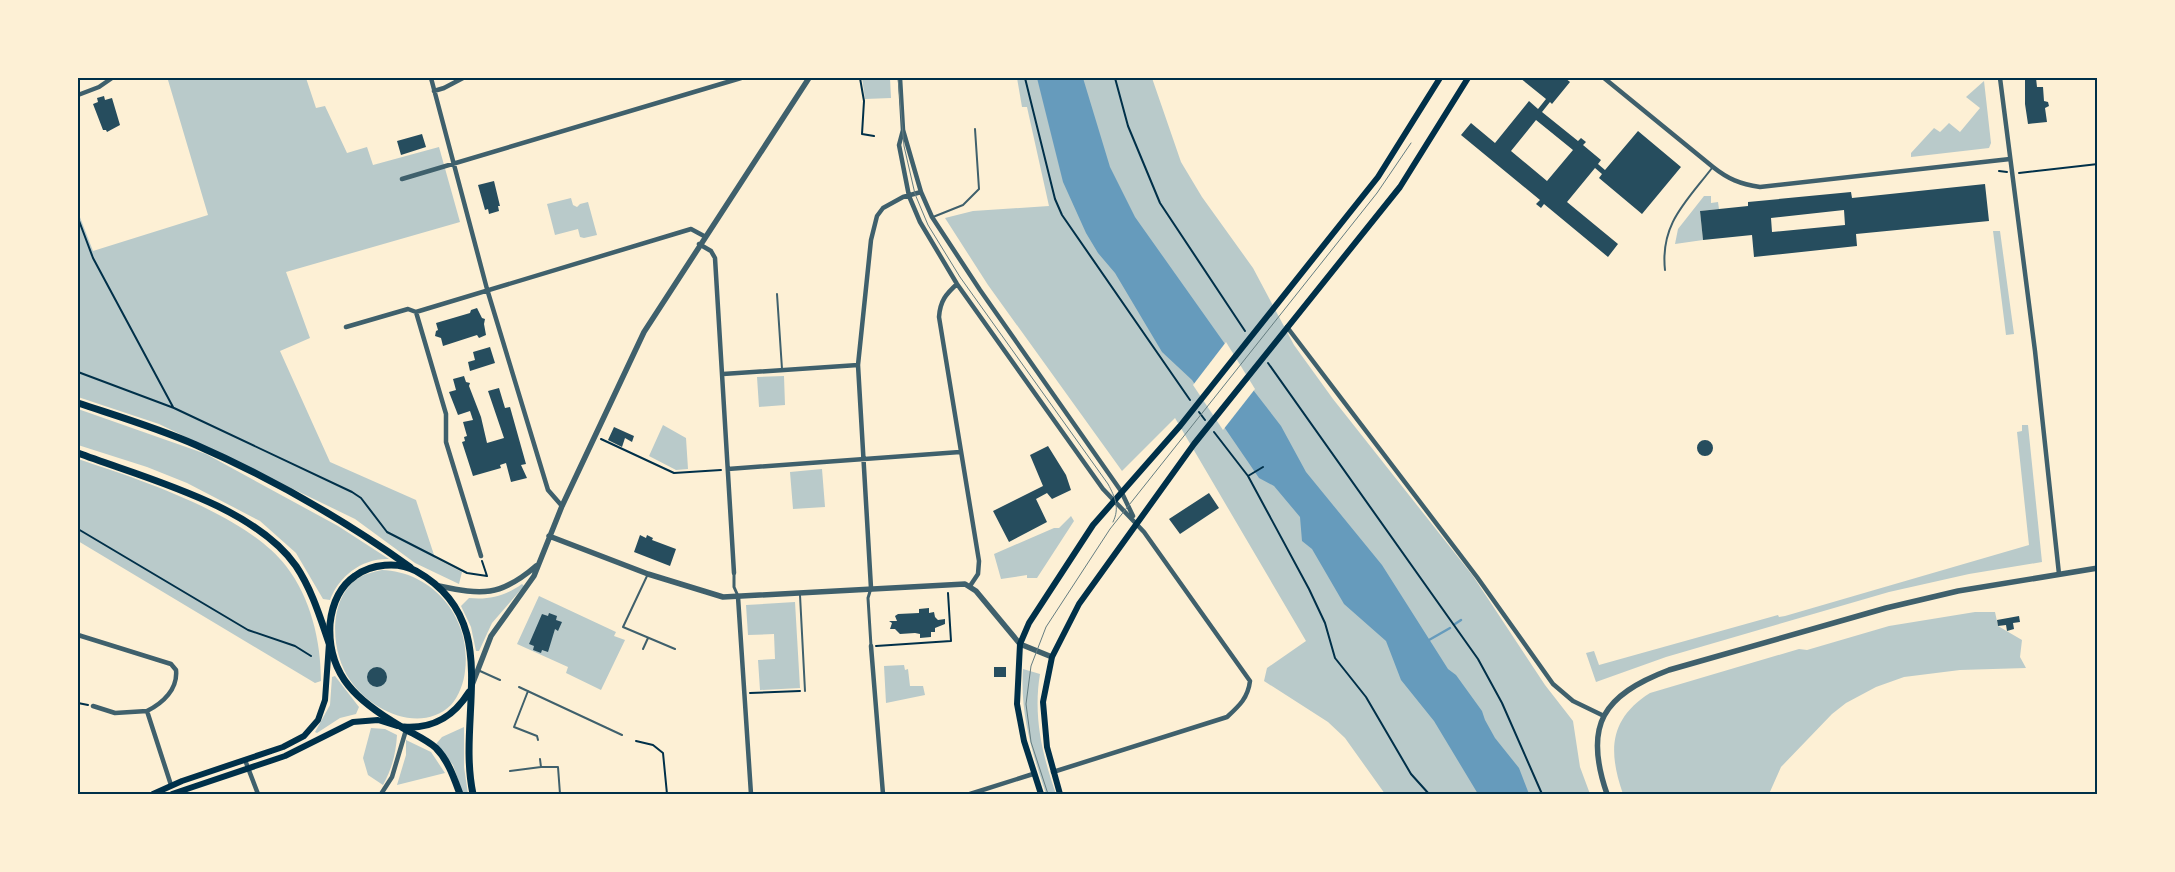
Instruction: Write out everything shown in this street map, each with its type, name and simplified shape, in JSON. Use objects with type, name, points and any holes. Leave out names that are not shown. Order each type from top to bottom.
[{"type":"main road","points":[[1041,794],[1024,741],[1017,704],[1020,644],[1029,623],[1053,583],[1093,525],[1180,426],[1378,177],[1440,78]]},
{"type":"main road","points":[[1060,794],[1047,747],[1043,716],[1046,684],[1052,657],[1079,604],[1136,522],[1194,444],[1400,187],[1468,78]]},
{"type":"main road","points":[[78,403],[187,441],[240,466],[330,514],[439,586],[459,612],[469,636],[471,690],[468,736],[473,794]]},
{"type":"main road","points":[[78,453],[142,474],[182,491],[235,517],[266,536],[287,556],[302,576],[316,607],[339,671],[350,688],[366,703],[437,749],[449,767],[460,794]]},
{"type":"main road","points":[[153,794],[171,785],[294,742],[304,736],[318,720],[327,688],[329,644],[334,605],[343,586],[359,573],[372,567],[394,565],[410,568]]},
{"type":"main road","points":[[172,794],[306,747],[353,722],[378,720],[404,729],[419,728],[440,722],[457,710],[471,690]]},
{"type":"street","points":[[78,94],[99,87],[112,78]]},
{"type":"street","points":[[431,78],[487,289],[551,496],[562,506]]},
{"type":"street","points":[[434,91],[463,78]]},
{"type":"street","points":[[402,180],[742,78]]},
{"type":"street","points":[[471,690],[498,622],[529,586],[562,506],[644,332],[704,236],[809,78]]},
{"type":"street","points":[[900,78],[903,130],[921,192],[932,217],[980,290],[1121,491],[1136,522]]},
{"type":"street","points":[[1604,78],[1712,168],[1740,184],[1760,187],[2010,159]]},
{"type":"street","points":[[2000,78],[2013,173],[2059,574]]},
{"type":"street","points":[[903,130],[899,145],[909,196],[920,222],[957,284],[1102,489],[1136,522],[1250,681],[1249,692],[1243,703],[1227,717],[1053,772]]},
{"type":"street","points":[[883,794],[868,598],[871,588],[858,365],[871,240],[876,221],[888,204],[921,192]]},
{"type":"street","points":[[346,327],[408,309],[416,312],[482,293],[487,289],[691,229],[704,236]]},
{"type":"street","points":[[699,244],[711,252],[715,258],[734,587],[738,596],[751,794]]},
{"type":"street","points":[[957,284],[944,296],[940,305],[940,317],[960,452],[979,561],[978,574],[970,586]]},
{"type":"street","points":[[416,312],[446,414],[446,442],[481,556]]},
{"type":"street","points":[[1287,327],[1477,577],[1554,684],[1573,701],[1604,716]]},
{"type":"street","points":[[723,374],[858,365]]},
{"type":"street","points":[[728,470],[864,461],[960,452]]},
{"type":"street","points":[[549,536],[648,574],[709,594],[738,596],[958,584],[970,586],[1020,644],[1052,657]]},
{"type":"street","points":[[439,586],[472,593],[494,592],[516,583],[537,565]]},
{"type":"street","points":[[1607,794],[1600,773],[1597,738],[1609,706],[1627,690],[1669,670],[1886,608],[1958,591],[2098,568]]},
{"type":"street","points":[[78,635],[171,664],[176,670],[177,676],[171,693],[147,711],[116,713],[93,706]]},
{"type":"street","points":[[147,711],[171,785]]},
{"type":"street","points":[[381,794],[392,777],[404,729]]},
{"type":"street","points":[[245,760],[258,794]]},
{"type":"street","points":[[970,794],[1034,774]]},
{"type":"lane","points":[[932,217],[963,205],[979,189],[975,129]]},
{"type":"lane","points":[[1665,270],[1665,239],[1672,220],[1712,168]]},
{"type":"lane","points":[[777,294],[782,369]]},
{"type":"lane","points":[[648,574],[623,627],[675,650]]},
{"type":"lane","points":[[800,593],[805,691]]},
{"type":"lane","points":[[643,648],[648,638]]},
{"type":"lane","points":[[478,670],[500,680]]},
{"type":"lane","points":[[519,687],[622,735]]},
{"type":"lane","points":[[528,691],[514,727],[537,736],[538,740]]},
{"type":"lane","points":[[540,760],[541,767]]},
{"type":"lane","points":[[510,771],[548,765],[558,767],[560,794]]},
{"type":"path","points":[[860,78],[864,100],[862,134],[874,136]]},
{"type":"path","points":[[1025,78],[1055,199],[1062,215],[1207,422]]},
{"type":"path","points":[[1116,78],[1128,126],[1160,203],[1247,334]]},
{"type":"path","points":[[1999,172],[2013,173],[2098,164]]},
{"type":"path","points":[[78,218],[93,258],[174,408]]},
{"type":"path","points":[[1263,356],[1478,659],[1502,703],[1542,794]]},
{"type":"path","points":[[78,372],[174,408],[352,492],[361,498],[382,529],[466,573],[487,576],[481,556]]},
{"type":"path","points":[[1213,430],[1248,476],[1309,589],[1325,623],[1335,658],[1366,697],[1411,774],[1429,794]]},
{"type":"path","points":[[596,437],[674,473],[728,470]]},
{"type":"path","points":[[1248,476],[1263,467]]},
{"type":"path","points":[[78,529],[248,630],[294,646],[311,656]]},
{"type":"path","points":[[871,646],[951,641],[948,593]]},
{"type":"path","points":[[744,693],[805,691]]},
{"type":"path","points":[[78,703],[84,704]]},
{"type":"path","points":[[636,741],[653,745],[663,752],[667,794]]},
{"type":"shaded area","points":[[175,78],[287,78],[288,80],[306,78],[316,108],[325,106],[347,153],[367,147],[373,165],[439,147],[460,222],[286,272],[310,338],[280,351],[330,462],[416,500],[435,558],[462,572],[459,584],[415,563],[355,519],[159,424],[78,397],[78,212],[93,251],[208,215],[168,80]]},
{"type":"shaded area","points":[[862,78],[890,78],[891,98],[865,99]]},
{"type":"shaded area","points":[[1017,78],[1152,78],[1181,162],[1202,197],[1253,268],[1294,345],[1333,399],[1473,576],[1545,685],[1573,721],[1580,767],[1590,794],[1385,794],[1345,738],[1328,722],[1264,681],[1267,668],[1306,641],[1175,418],[1122,471],[988,285],[945,218],[973,211],[1049,206],[1027,107],[1022,107]]},
{"type":"shaded area","points":[[1984,81],[1991,143],[1989,148],[1911,157],[1911,153],[1934,128],[1940,132],[1949,123],[1960,132],[1980,108],[1966,97]]},
{"type":"shaded area","points":[[1704,196],[1711,196],[1711,203],[1718,202],[1719,209],[1700,211],[1703,240],[1675,244],[1678,229]]},
{"type":"shaded area","points":[[571,198],[573,205],[577,207],[588,202],[597,235],[580,237],[578,229],[555,235],[547,204]]},
{"type":"shaded area","points":[[1993,231],[2000,231],[2014,334],[2006,335]]},
{"type":"shaded area","points":[[784,376],[785,405],[759,407],[757,377]]},
{"type":"shaded area","points":[[78,409],[206,454],[338,526],[389,559],[379,559],[361,565],[339,583],[330,600],[323,599],[296,553],[260,521],[187,483],[147,467],[78,445]]},
{"type":"shaded area","points":[[663,425],[686,438],[688,469],[676,470],[649,456]]},
{"type":"shaded area","points":[[2022,425],[2028,425],[2042,562],[1969,574],[1889,592],[1666,657],[1596,682],[1586,653],[1594,651],[1599,665],[1778,615],[1779,617],[1785,616],[2029,545],[2017,432],[2022,431]]},
{"type":"shaded area","points":[[78,459],[190,500],[245,530],[268,547],[286,566],[295,579],[308,606],[317,636],[321,681],[315,683],[78,541]]},
{"type":"shaded area","points":[[822,469],[825,507],[793,509],[790,472]]},
{"type":"shaded area","points":[[1071,516],[1074,521],[1037,578],[1027,578],[1027,575],[1001,579],[994,554],[1054,528],[1059,528]]},
{"type":"shaded area","points":[[382,570],[401,573],[418,579],[433,589],[446,602],[456,617],[466,652],[465,671],[456,697],[451,705],[439,714],[425,718],[411,718],[396,715],[383,709],[359,691],[344,669],[339,656],[335,628],[341,600],[347,589],[357,579],[366,574]]},
{"type":"shaded area","points":[[522,584],[524,586],[492,623],[479,651],[476,651],[471,627],[461,606],[469,598],[497,596],[509,592]]},
{"type":"shaded area","points":[[539,596],[616,632],[614,636],[625,640],[601,690],[566,673],[568,667],[517,644]]},
{"type":"shaded area","points":[[795,602],[800,688],[760,690],[758,660],[775,659],[774,634],[748,635],[746,605]]},
{"type":"shaded area","points":[[1975,612],[1995,612],[1998,626],[2022,640],[2020,657],[2026,668],[1960,670],[1904,677],[1876,687],[1846,703],[1832,714],[1781,767],[1769,794],[1623,794],[1615,764],[1614,750],[1619,725],[1636,703],[1650,693],[1799,649],[1807,650],[1889,626]]},
{"type":"shaded area","points":[[904,665],[905,670],[908,669],[910,686],[923,686],[925,695],[886,703],[884,666]]},
{"type":"shaded area","points":[[1023,669],[1040,674],[1038,720],[1040,735],[1056,794],[1046,794],[1028,733],[1023,702]]},
{"type":"shaded area","points":[[335,676],[359,707],[356,714],[340,718],[317,733],[315,732],[330,705],[332,677]]},
{"type":"shaded area","points":[[464,727],[464,767],[468,794],[463,794],[453,765],[436,744],[442,737]]},
{"type":"shaded area","points":[[371,728],[385,729],[397,735],[393,761],[383,785],[368,775],[363,758]]},
{"type":"shaded area","points":[[406,740],[431,752],[445,773],[397,785],[406,755]]},
{"type":"water","points":[[1037,78],[1083,78],[1110,167],[1135,217],[1225,344],[1240,373],[1281,426],[1306,472],[1382,565],[1448,669],[1456,675],[1482,711],[1495,738],[1519,768],[1529,794],[1478,794],[1434,721],[1401,680],[1386,641],[1344,604],[1312,549],[1302,541],[1300,517],[1274,486],[1259,478],[1192,380],[1162,352],[1115,273],[1098,253],[1086,233],[1063,182]]},
{"type":"pier","points":[[1226,342],[1255,389],[1223,430],[1193,385]]},
{"type":"building","points":[[1520,78],[1565,78],[1570,82],[1552,104],[1550,102],[1542,112],[1578,141],[1581,138],[1586,142],[1583,145],[1601,160],[1598,164],[1605,170],[1638,131],[1681,167],[1642,214],[1599,178],[1602,174],[1595,168],[1567,202],[1618,244],[1608,257],[1544,204],[1541,208],[1536,204],[1540,200],[1461,135],[1471,123],[1495,143],[1529,101],[1538,109],[1546,99]],"holes":[[[1536,120],[1573,150],[1547,181],[1511,151]]]},
{"type":"building","points":[[2025,78],[2036,78],[2037,87],[2043,87],[2044,101],[2048,102],[2049,106],[2045,108],[2047,122],[2028,124],[2025,104]]},
{"type":"building","points":[[104,96],[105,100],[112,98],[120,125],[107,132],[103,130],[93,104],[98,102],[97,98]]},
{"type":"building","points":[[422,134],[426,147],[401,155],[397,141]]},
{"type":"building","points":[[494,181],[500,206],[498,206],[499,211],[489,214],[488,209],[485,210],[478,185]]},
{"type":"building","points":[[1985,184],[1989,221],[1856,234],[1857,246],[1754,257],[1752,235],[1703,240],[1700,211],[1748,206],[1748,202],[1851,192],[1852,198]],"holes":[[[1844,210],[1845,225],[1772,232],[1771,218]]]},
{"type":"building","points":[[477,308],[482,318],[485,319],[486,335],[479,338],[477,335],[443,346],[441,338],[435,336],[438,330],[436,323],[470,313],[471,310]]},
{"type":"building","points":[[490,347],[495,363],[470,371],[468,362],[475,360],[473,352]]},
{"type":"building","points":[[464,376],[466,382],[470,383],[469,386],[481,417],[487,443],[504,438],[488,391],[499,388],[505,408],[510,407],[526,464],[521,465],[527,478],[511,482],[506,463],[500,465],[501,468],[473,476],[462,442],[465,441],[464,437],[467,436],[463,422],[473,420],[470,411],[458,415],[449,392],[456,390],[453,379]]},
{"type":"building","points":[[614,427],[634,436],[632,442],[625,438],[622,447],[608,440]]},
{"type":"building","points":[[1702,440],[1708,440],[1713,445],[1711,454],[1702,456],[1697,451],[1697,445]]},
{"type":"building","points":[[1048,446],[1066,475],[1071,490],[1052,499],[1047,493],[1036,499],[1047,522],[1009,542],[993,511],[1043,486],[1030,455]]},
{"type":"building","points":[[1209,493],[1219,508],[1180,534],[1169,519]]},
{"type":"building","points":[[640,535],[646,538],[647,535],[653,538],[652,540],[676,549],[670,566],[634,552]]},
{"type":"building","points":[[929,608],[929,613],[934,612],[938,620],[945,619],[945,624],[935,628],[935,632],[931,632],[931,637],[920,638],[920,634],[900,634],[895,629],[890,629],[892,623],[889,621],[897,621],[895,616],[898,614],[919,613],[919,609]]},
{"type":"building","points":[[549,613],[557,616],[556,620],[562,622],[558,631],[555,629],[548,652],[542,650],[541,653],[533,650],[534,646],[529,644],[542,614],[548,616]]},
{"type":"building","points":[[2019,616],[2020,622],[2013,623],[2014,629],[2007,631],[2006,625],[1998,626],[1997,620]]},
{"type":"building","points":[[377,667],[384,670],[387,677],[384,684],[377,687],[370,684],[367,677],[370,670]]},
{"type":"building","points":[[994,667],[1006,667],[1006,677],[994,677]]},
{"type":"waterway","points":[[1455,624],[1461,620]]},
{"type":"waterway","points":[[1429,640],[1450,628]]},
{"type":"tram line","points":[[898,78],[904,146],[915,194],[928,225],[960,277],[1108,484],[1116,503],[1113,522]]},
{"type":"tram line","points":[[1048,794],[1031,742],[1026,704],[1031,666],[1046,627],[1110,529],[1377,193],[1411,143]]}]
